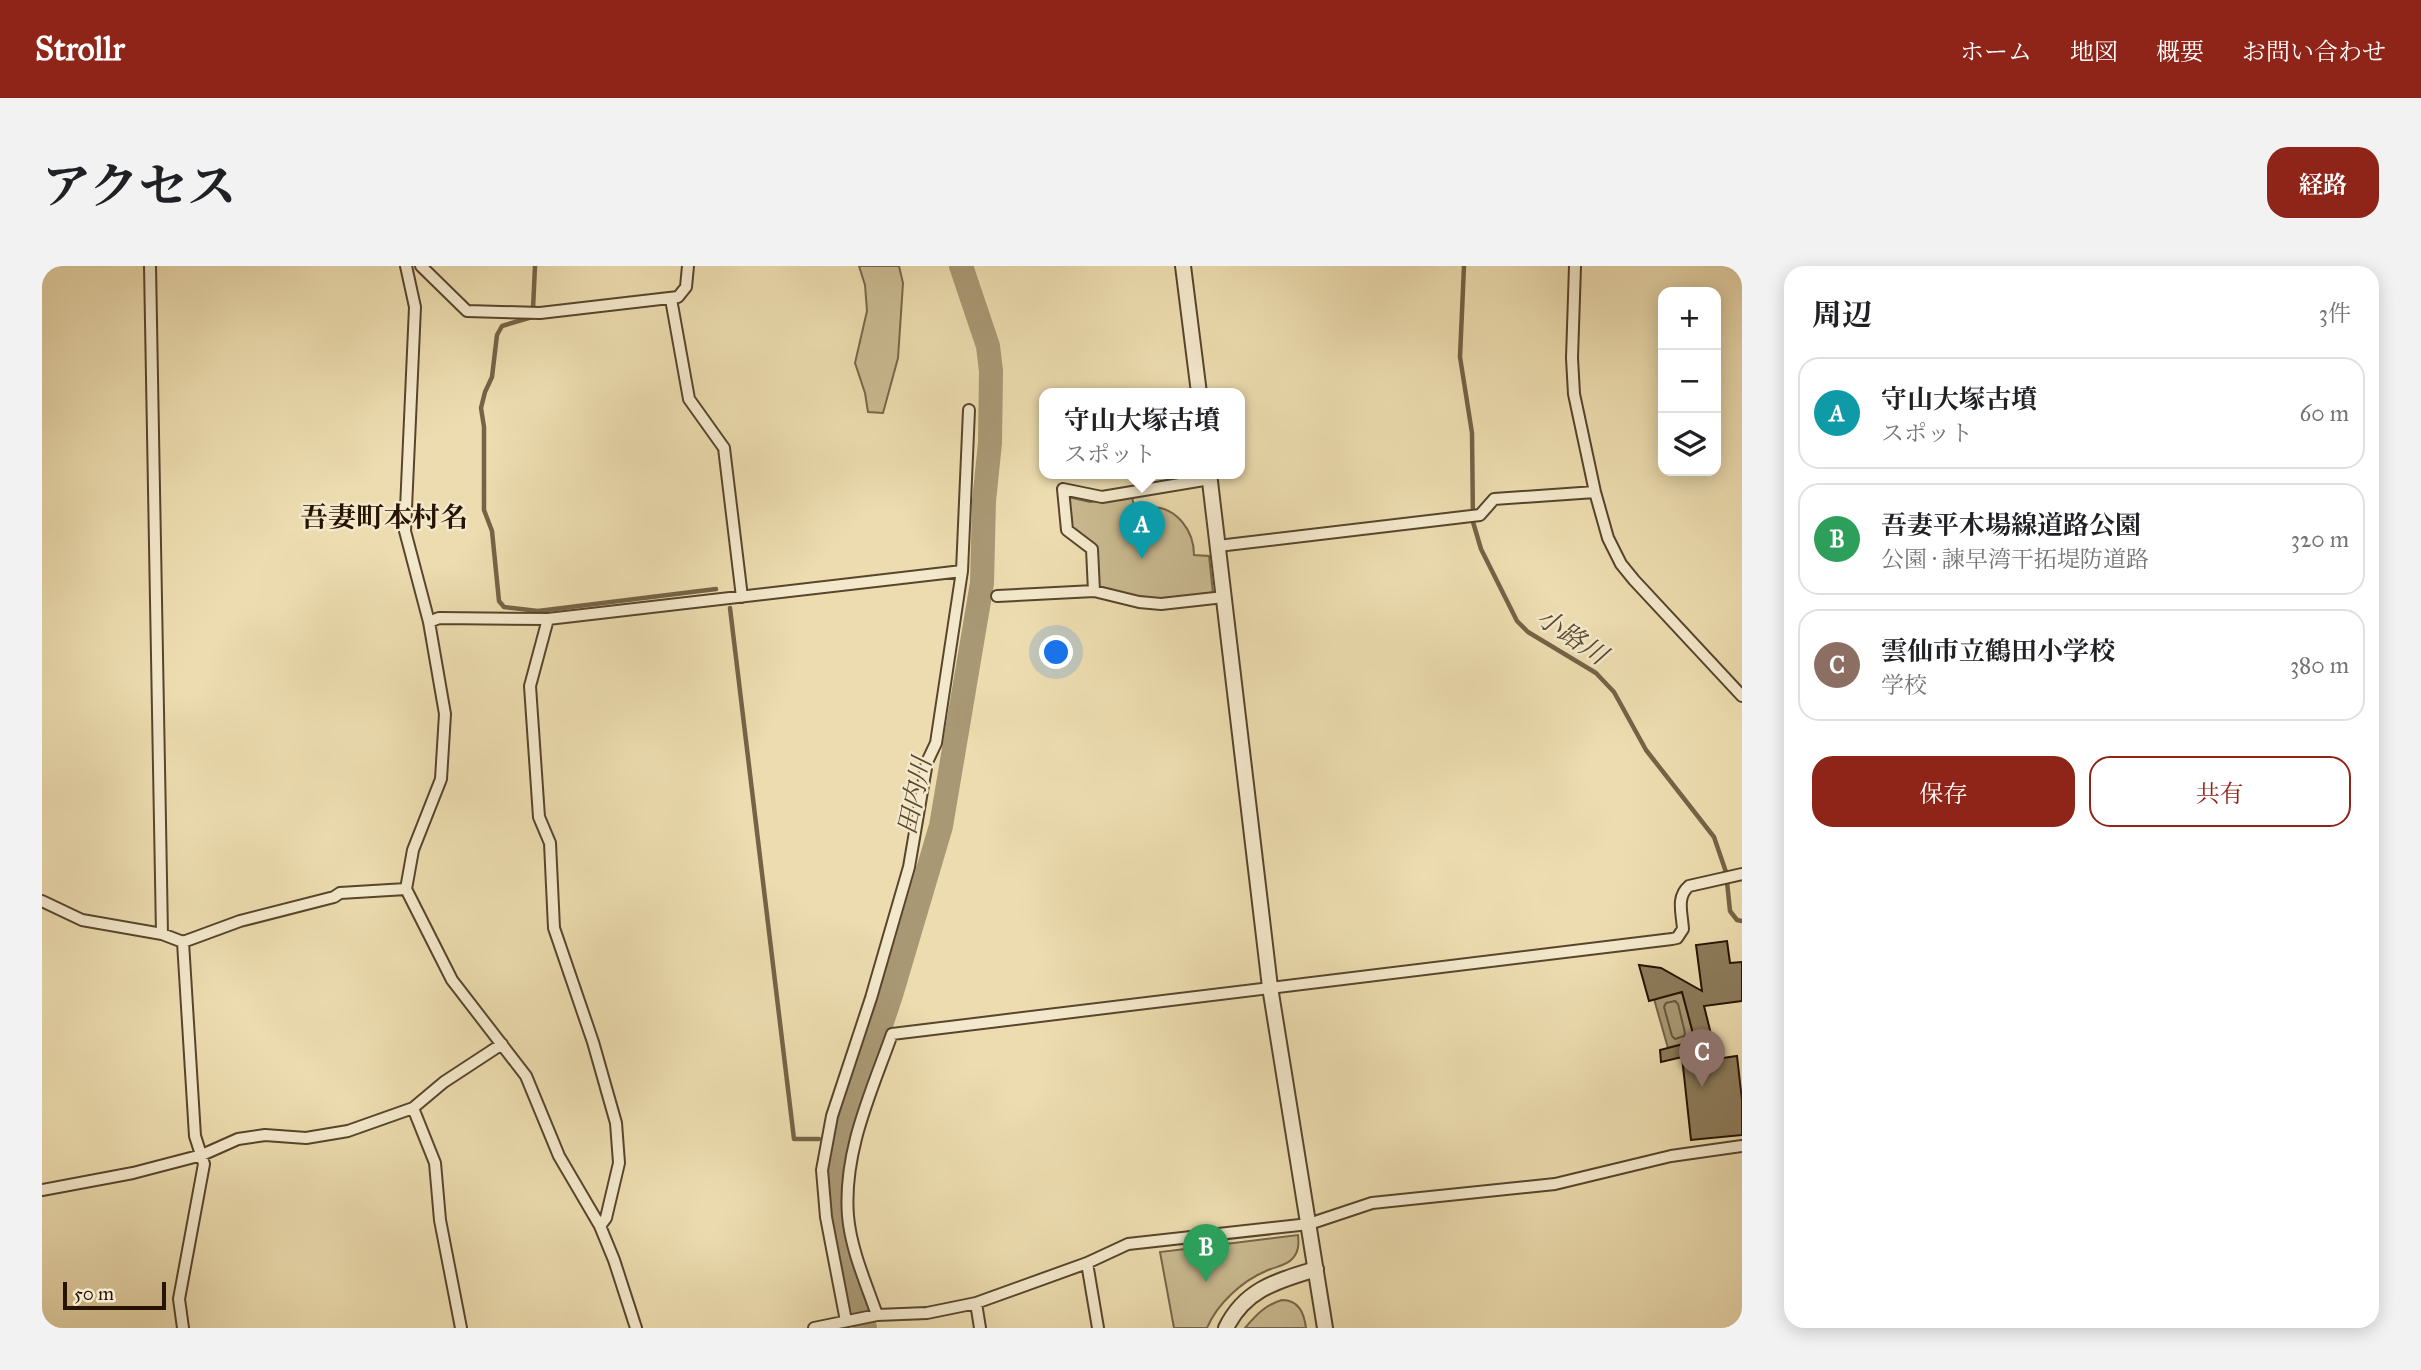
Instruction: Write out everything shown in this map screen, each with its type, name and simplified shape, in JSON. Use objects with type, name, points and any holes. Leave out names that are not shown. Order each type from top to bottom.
[{"type":"street","points":[[150,266],[162,934]]},
{"type":"street","points":[[406,266],[415,307],[405,531],[429,622],[445,714],[441,779],[413,850],[406,889],[452,980],[526,1076],[559,1156],[600,1226],[636,1328]]},
{"type":"street","points":[[421,266],[462,308],[472,313],[540,313],[671,299],[683,293],[687,287],[688,266]]},
{"type":"street","points":[[1183,266],[1198,388]]},
{"type":"street","points":[[1575,266],[1572,358],[1574,394],[1608,538],[1621,564],[1634,580],[1742,696]]},
{"type":"street","points":[[671,299],[690,398],[724,447],[742,597]]},
{"type":"street","points":[[849,1320],[826,1217],[822,1170],[832,1116],[871,998],[909,867],[927,762],[936,743],[962,571],[969,410]]},
{"type":"street","points":[[1094,590],[1092,549],[1067,530],[1062,489],[1102,496],[1193,479]]},
{"type":"street","points":[[1209,479],[1270,988],[1325,1328]]},
{"type":"street","points":[[1218,546],[1480,515],[1494,499],[1595,492]]},
{"type":"street","points":[[429,622],[439,618],[548,619],[962,571]]},
{"type":"street","points":[[997,596],[1094,590],[1139,602],[1161,604],[1224,597]]},
{"type":"street","points":[[548,619],[530,686],[539,817],[550,842],[554,928],[593,1042],[616,1123],[619,1163],[606,1218],[600,1226]]},
{"type":"street","points":[[874,1315],[848,1217],[849,1179],[852,1147],[892,1034],[1672,939],[1683,929],[1680,899],[1685,889],[1732,876]]},
{"type":"street","points":[[42,901],[82,920],[162,934],[183,942],[240,921],[334,897],[340,893],[406,889]]},
{"type":"street","points":[[183,942],[195,1136],[204,1164],[179,1298],[183,1328]]},
{"type":"street","points":[[42,1190],[133,1173],[202,1155],[238,1139],[265,1135],[306,1138],[348,1131],[413,1108],[444,1082],[502,1044]]},
{"type":"street","points":[[413,1108],[435,1163],[440,1220],[461,1328]]},
{"type":"street","points":[[814,1328],[874,1315],[927,1313],[976,1303],[1087,1263],[1128,1244],[1309,1224],[1372,1203],[1555,1184],[1671,1156],[1742,1146]]},
{"type":"street","points":[[1087,1263],[1098,1328]]},
{"type":"street","points":[[1226,1328],[1243,1304],[1259,1290],[1316,1269]]},
{"type":"street","points":[[976,1303],[980,1328]]},
{"type":"shaded area","points":[[859,266],[899,266],[903,283],[898,358],[883,413],[868,412],[855,363],[867,311],[865,285]]},
{"type":"shaded area","points":[[1068,497],[1090,502],[1132,497],[1135,511],[1149,507],[1169,511],[1187,529],[1194,555],[1209,556],[1213,593],[1162,600],[1138,599],[1098,587],[1094,546],[1070,528]]},
{"type":"shaded area","points":[[1298,1235],[1298,1248],[1291,1260],[1257,1275],[1239,1287],[1217,1310],[1207,1328],[1174,1328],[1160,1252]]},
{"type":"shaded area","points":[[1282,1300],[1293,1302],[1300,1308],[1306,1328],[1245,1328],[1261,1311]]},
{"type":"water","points":[[1682,992],[1695,1041],[1668,1048],[1654,999]]},
{"type":"building","points":[[1727,941],[1730,963],[1742,962],[1742,1001],[1704,1006],[1712,1038],[1705,1040],[1709,1060],[1737,1056],[1742,1100],[1742,1135],[1691,1140],[1682,1057],[1661,1062],[1660,1050],[1695,1041],[1682,992],[1649,1001],[1639,965],[1661,968],[1702,991],[1696,945]]},
{"type":"waterway","points":[[533,309],[535,266]]},
{"type":"waterway","name":"田内川","points":[[865,1328],[838,1219],[843,1139],[891,995],[941,826],[982,583],[991,371],[988,346],[961,266]]},
{"type":"waterway","name":"小路川","points":[[1464,266],[1460,357],[1472,433],[1473,522],[1481,549],[1517,621],[1528,632],[1596,673],[1614,692],[1646,750],[1714,837],[1726,872],[1730,911],[1737,920],[1742,921]]},
{"type":"waterway","points":[[532,317],[502,326],[497,335],[492,377],[481,408],[484,427],[484,510],[492,531],[499,601],[504,607],[538,611],[716,589]]},
{"type":"waterway","points":[[730,608],[794,1139],[819,1139]]},
{"type":"waterway","points":[[834,1139],[843,1139]]},
{"type":"place","name":"守山大塚古墳","points":[[1142,559]]},
{"type":"place","name":"雲仙市立鶴田小学校","points":[[1702,1087]]},
{"type":"place","name":"吾妻平木場線道路公園","points":[[1206,1282]]},
{"type":"district","name":"吾妻町本村名","points":[[384,517]]}]
